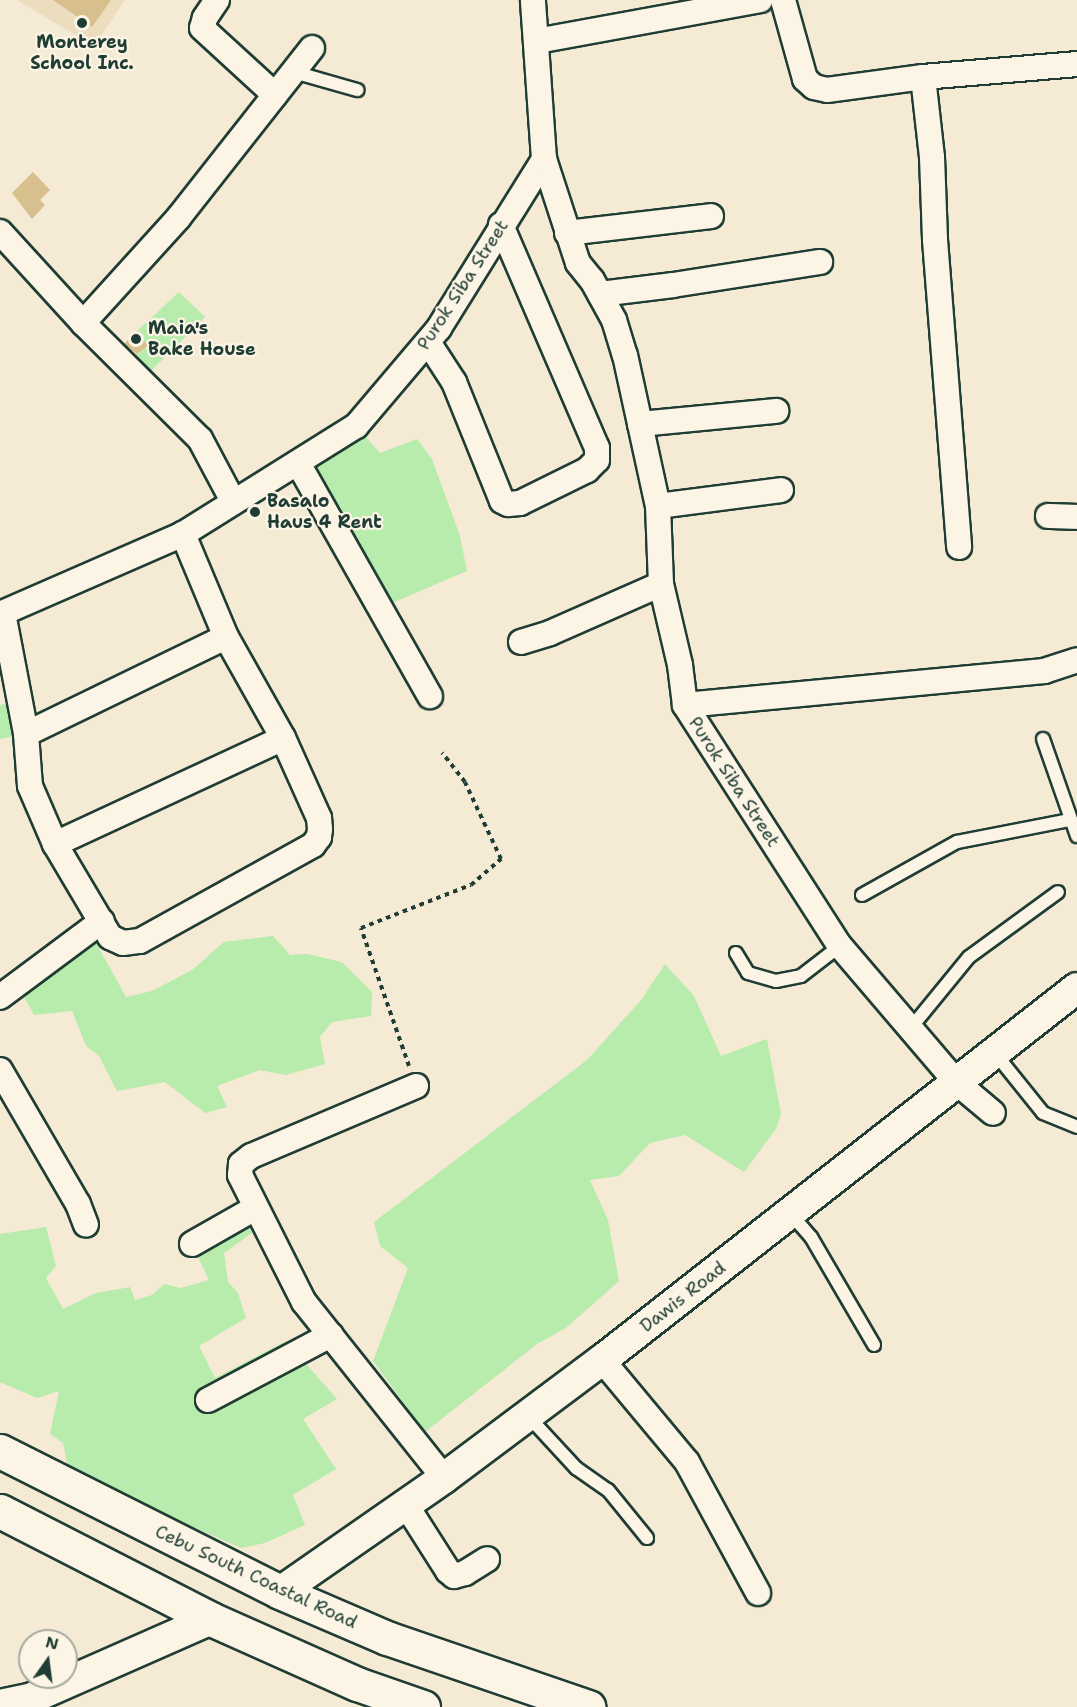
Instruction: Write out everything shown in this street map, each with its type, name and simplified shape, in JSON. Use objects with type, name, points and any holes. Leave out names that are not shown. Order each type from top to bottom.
[{"type":"highway","name":"Cebu South Coastal Road","points":[[0,1451],[280,1592],[387,1638],[588,1707]]},
{"type":"highway","points":[[0,1511],[211,1619],[357,1684],[423,1707]]},
{"type":"street","points":[[217,0],[205,18],[202,28],[275,96]]},
{"type":"street","name":"Purok Siba Street","points":[[533,0],[544,159],[578,263],[600,294],[614,320],[622,346],[658,506],[661,584],[680,665],[685,705],[840,946],[956,1082],[993,1113]]},
{"type":"street","points":[[537,41],[653,10],[760,0]]},
{"type":"street","points":[[783,0],[805,79],[814,87],[827,90],[922,77],[1077,64]]},
{"type":"street","points":[[83,323],[179,217],[312,48]]},
{"type":"street","points":[[922,77],[932,157],[934,240],[959,547]]},
{"type":"street","name":"Purok Siba Street","points":[[1,613],[183,534],[233,501],[354,429],[428,342],[544,159]]},
{"type":"street","points":[[567,233],[711,216]]},
{"type":"street","points":[[428,342],[454,382],[502,501],[508,504],[520,503],[587,470],[597,460],[597,448],[501,225]]},
{"type":"street","points":[[0,232],[83,323],[200,439],[233,501]]},
{"type":"street","points":[[600,294],[820,262]]},
{"type":"street","points":[[640,424],[776,411]]},
{"type":"street","points":[[298,463],[429,696]]},
{"type":"street","points":[[658,506],[781,490]]},
{"type":"street","points":[[1048,516],[1077,517]]},
{"type":"street","points":[[1,613],[26,734],[30,786],[55,844],[110,937],[116,941],[132,943],[140,941],[313,845],[319,837],[319,818],[283,738],[226,637],[183,534]]},
{"type":"street","points":[[521,642],[550,633],[661,584]]},
{"type":"street","points":[[26,734],[226,637]]},
{"type":"street","points":[[685,705],[1044,671],[1077,660]]},
{"type":"street","points":[[55,844],[283,738]]},
{"type":"street","points":[[0,997],[102,921]]},
{"type":"street","name":"Dawis Road","points":[[280,1592],[444,1478],[602,1360],[1077,988]]},
{"type":"street","points":[[0,1070],[78,1204],[86,1226]]},
{"type":"street","points":[[416,1086],[251,1156],[241,1164],[240,1175],[304,1302],[444,1478]]},
{"type":"street","points":[[192,1244],[255,1208]]},
{"type":"street","points":[[208,1400],[331,1335]]},
{"type":"street","points":[[602,1360],[687,1462],[758,1593]]},
{"type":"street","points":[[406,1505],[454,1576],[465,1573],[487,1559]]},
{"type":"street","points":[[0,1705],[32,1698],[211,1619]]},
{"type":"lane","points":[[294,72],[357,90]]},
{"type":"lane","points":[[1043,739],[1069,820],[1077,836]]},
{"type":"lane","points":[[862,896],[957,842],[1069,820]]},
{"type":"lane","points":[[910,1029],[969,957],[1058,892]]},
{"type":"lane","points":[[736,953],[748,973],[776,981],[801,976],[840,946]]},
{"type":"lane","points":[[994,1052],[1043,1113],[1077,1127]]},
{"type":"lane","points":[[790,1213],[811,1237],[874,1345]]},
{"type":"lane","points":[[528,1416],[576,1468],[608,1490],[648,1538]]},
{"type":"path","points":[[416,1086],[361,928],[471,885],[501,859],[465,782],[442,753]]},
{"type":"shaded area","name":"Monterey School Inc.","points":[[17,0],[125,0],[94,46]]},
{"type":"green space","points":[[179,292],[205,317],[149,373],[135,356],[149,345],[135,333]]},
{"type":"green space","points":[[356,426],[380,453],[417,439],[432,459],[460,536],[467,571],[385,606],[304,464]]},
{"type":"green space","points":[[15,702],[22,735],[0,739],[0,705]]},
{"type":"green space","points":[[91,934],[126,997],[152,991],[192,970],[224,942],[273,936],[290,955],[307,954],[342,962],[372,992],[371,1016],[332,1022],[320,1037],[325,1064],[286,1075],[260,1070],[217,1086],[227,1107],[205,1113],[165,1082],[117,1091],[99,1056],[86,1046],[72,1011],[34,1015],[23,995]]},
{"type":"green space","points":[[665,964],[694,996],[721,1056],[767,1039],[781,1114],[776,1129],[744,1172],[685,1135],[650,1143],[619,1176],[590,1180],[608,1220],[619,1281],[566,1328],[537,1344],[425,1432],[373,1361],[408,1268],[380,1246],[374,1222],[587,1060],[641,1000]]},
{"type":"green space","points":[[249,1223],[252,1233],[224,1253],[228,1282],[238,1293],[246,1318],[199,1346],[215,1378],[286,1341],[337,1399],[303,1419],[336,1469],[293,1495],[305,1525],[265,1543],[241,1548],[69,1472],[63,1443],[50,1434],[59,1391],[37,1398],[0,1382],[0,1234],[46,1227],[56,1266],[46,1278],[63,1309],[96,1293],[130,1287],[135,1300],[152,1295],[164,1284],[181,1288],[209,1280],[192,1244]]},
{"type":"building","points":[[53,0],[111,0],[92,27]]},
{"type":"building","points":[[33,172],[50,190],[40,200],[45,205],[32,219],[12,193]]},
{"type":"building","name":"Maia's Bake House","points":[[135,333],[149,345],[137,354],[124,344]]},
{"type":"place","name":"Monterey School Inc.","points":[[82,23]]},
{"type":"place","name":"Maia's Bake House","points":[[136,339]]},
{"type":"place","name":"Basalo Haus 4 Rent","points":[[255,512]]}]
